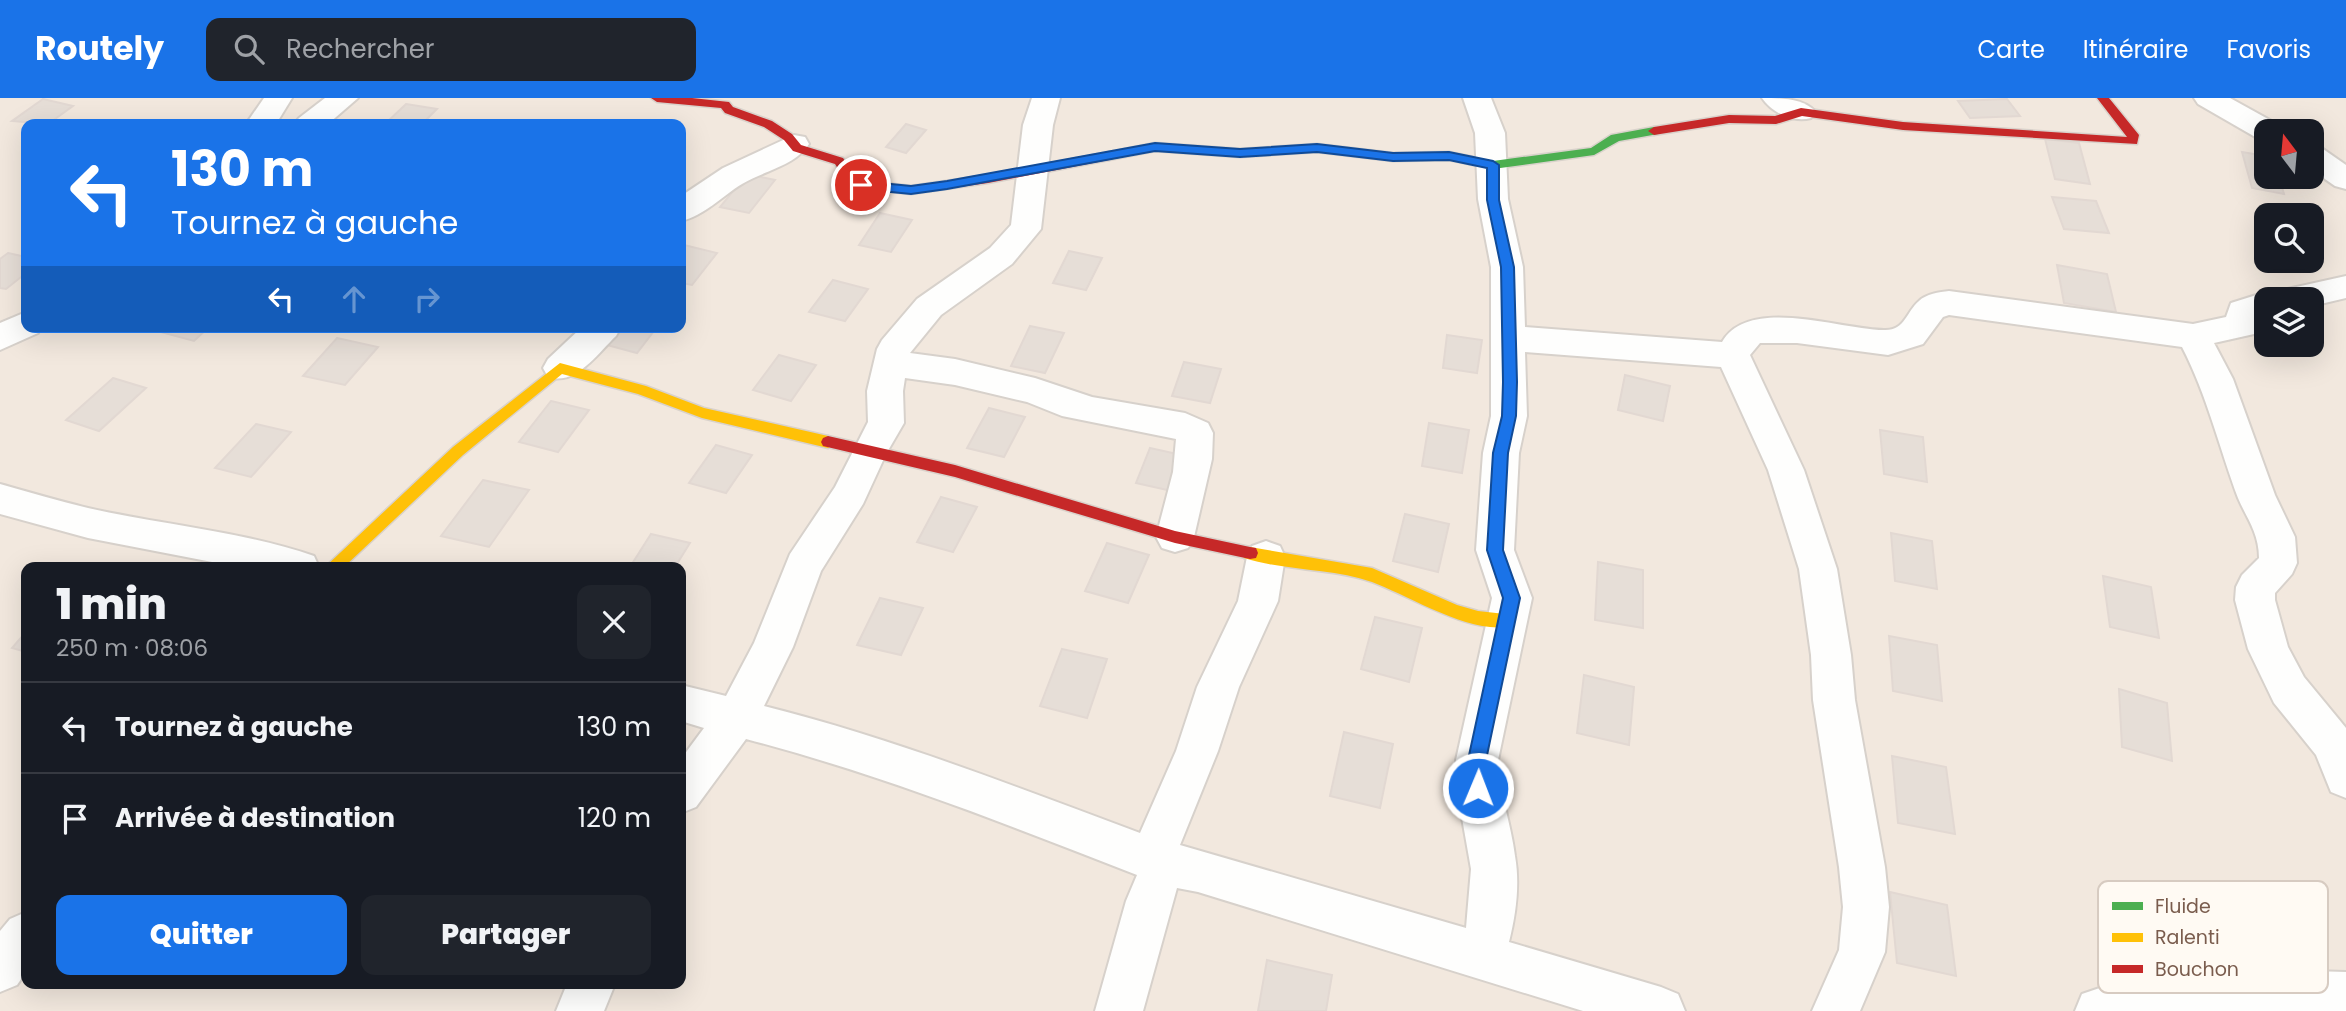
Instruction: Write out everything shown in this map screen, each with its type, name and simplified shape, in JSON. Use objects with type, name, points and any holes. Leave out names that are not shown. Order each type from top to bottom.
[{"type":"street","points":[[264,119],[278,98]]},
{"type":"street","points":[[316,119],[344,98]]},
{"type":"street","points":[[657,98],[728,102],[729,110],[768,124],[797,148],[844,164],[851,181],[861,185],[911,190],[1155,147],[1240,153],[1317,148],[1393,157],[1449,156],[1493,165],[1594,151],[1615,138],[1627,135],[1728,119],[1776,120],[1801,112]]},
{"type":"street","points":[[686,786],[736,719],[773,647],[804,565],[850,494],[869,451],[886,423],[885,391],[894,349],[929,307],[1015,243],[1028,221],[1038,125],[1046,98]]},
{"type":"street","points":[[1477,98],[1490,133],[1493,200],[1507,267],[1509,416],[1501,453],[1495,550],[1512,598],[1477,760],[1476,776],[1493,855],[1494,885],[1489,932],[1482,958]]},
{"type":"street","points":[[1776,98],[1801,112],[1903,126],[2133,141],[2133,135],[2104,98]]},
{"type":"street","points":[[2208,98],[2254,124]]},
{"type":"street","points":[[686,208],[734,175],[757,166],[794,144]]},
{"type":"street","points":[[2324,164],[2346,178]]},
{"type":"street","points":[[2324,292],[2346,287]]},
{"type":"street","points":[[1836,1011],[1862,952],[1866,907],[1862,867],[1834,700],[1831,655],[1818,569],[1786,470],[1733,355],[1738,342],[1747,334],[1770,330],[1871,343],[1905,339],[1914,333],[1924,314],[1939,303],[2193,337],[2242,325],[2243,311],[2254,308]]},
{"type":"street","points":[[0,338],[21,327]]},
{"type":"street","points":[[338,562],[448,460],[560,368],[598,333]]},
{"type":"street","points":[[2193,337],[2216,379],[2258,500],[2271,516],[2278,564],[2256,587],[2255,600],[2268,649],[2289,690],[2334,745],[2346,778]]},
{"type":"street","points":[[1508,338],[1733,355]]},
{"type":"street","points":[[892,363],[967,374],[1024,388],[1092,411],[1185,427],[1195,433],[1191,477],[1181,504],[1175,537]]},
{"type":"street","points":[[560,368],[641,390],[702,413],[955,471],[1175,537],[1266,557],[1372,575],[1454,611],[1478,618],[1508,620]]},
{"type":"street","points":[[0,499],[88,523],[220,547],[280,562]]},
{"type":"street","points":[[1119,1011],[1158,861],[1218,687],[1258,601],[1266,557]]},
{"type":"street","points":[[686,704],[820,739],[989,797],[1158,861],[1198,870],[1661,1011]]},
{"type":"street","points":[[0,968],[21,941]]},
{"type":"street","points":[[580,1011],[589,989]]},
{"type":"street","points":[[2099,1011],[2141,998],[2169,993]]},
{"type":"street","points":[[2246,993],[2346,996]]},
{"type":"shaded area","points":[[0,98],[2346,98],[2346,1011],[0,1011]]},
{"type":"building","points":[[43,99],[73,106],[55,119],[12,121]]},
{"type":"building","points":[[2007,99],[2020,116],[1970,118],[1958,101]]},
{"type":"building","points":[[406,104],[437,109],[427,119],[390,119]]},
{"type":"building","points":[[906,124],[926,130],[906,153],[886,147]]},
{"type":"building","points":[[2045,139],[2079,143],[2090,184],[2055,179]]},
{"type":"building","points":[[2242,152],[2254,154],[2252,188]]},
{"type":"building","points":[[747,174],[775,180],[749,213],[720,207]]},
{"type":"building","points":[[2257,189],[2283,189],[2284,194]]},
{"type":"building","points":[[2052,197],[2096,201],[2109,233],[2064,229]]},
{"type":"building","points":[[880,213],[912,220],[891,252],[859,245]]},
{"type":"building","points":[[686,245],[717,253],[692,285],[686,284]]},
{"type":"building","points":[[1069,251],[1102,258],[1086,290],[1053,283]]},
{"type":"building","points":[[8,253],[21,256],[21,277],[6,289],[0,288],[0,259]]},
{"type":"building","points":[[2057,265],[2107,274],[2116,312],[2064,303]]},
{"type":"building","points":[[833,280],[868,289],[845,321],[809,312]]},
{"type":"building","points":[[1030,326],[1064,333],[1045,373],[1011,366]]},
{"type":"building","points":[[164,333],[203,333],[194,341]]},
{"type":"building","points":[[611,333],[652,333],[637,353],[603,344]]},
{"type":"building","points":[[1447,335],[1482,340],[1477,373],[1443,368]]},
{"type":"building","points":[[337,338],[378,347],[345,385],[303,376]]},
{"type":"building","points":[[779,355],[816,365],[791,401],[753,390]]},
{"type":"building","points":[[1184,362],[1221,369],[1210,403],[1172,396]]},
{"type":"building","points":[[1625,375],[1670,386],[1663,421],[1618,410]]},
{"type":"building","points":[[113,378],[146,388],[99,431],[66,420]]},
{"type":"building","points":[[551,401],[589,410],[558,452],[519,442]]},
{"type":"building","points":[[989,408],[1025,417],[1004,457],[967,448]]},
{"type":"building","points":[[1429,423],[1469,430],[1462,473],[1422,466]]},
{"type":"building","points":[[256,424],[291,432],[251,477],[215,468]]},
{"type":"building","points":[[1880,430],[1923,437],[1927,482],[1884,474]]},
{"type":"building","points":[[716,445],[752,455],[726,493],[689,483]]},
{"type":"building","points":[[1150,448],[1186,456],[1172,491],[1136,483]]},
{"type":"building","points":[[483,480],[529,490],[489,547],[441,536]]},
{"type":"building","points":[[941,497],[977,507],[953,552],[917,542]]},
{"type":"building","points":[[1405,514],[1449,524],[1438,572],[1393,561]]},
{"type":"building","points":[[1891,533],[1932,541],[1937,589],[1895,581]]},
{"type":"building","points":[[651,534],[690,543],[678,562],[633,562]]},
{"type":"building","points":[[1107,543],[1149,555],[1128,603],[1085,591]]},
{"type":"building","points":[[1598,562],[1643,570],[1643,628],[1595,620]]},
{"type":"building","points":[[2103,576],[2151,587],[2159,638],[2110,627]]},
{"type":"building","points":[[880,598],[923,608],[901,655],[857,645]]},
{"type":"building","points":[[1375,617],[1422,628],[1409,682],[1361,669]]},
{"type":"building","points":[[1889,636],[1937,645],[1942,701],[1893,691]]},
{"type":"building","points":[[21,638],[21,651],[12,648]]},
{"type":"building","points":[[1062,649],[1107,659],[1087,718],[1040,706]]},
{"type":"building","points":[[1584,675],[1634,687],[1629,745],[1577,733]]},
{"type":"building","points":[[2119,689],[2167,703],[2172,761],[2122,747]]},
{"type":"building","points":[[1344,732],[1393,744],[1380,808],[1330,796]]},
{"type":"building","points":[[1892,756],[1946,767],[1955,834],[1898,823]]},
{"type":"building","points":[[1890,892],[1947,905],[1956,976],[1897,963]]},
{"type":"building","points":[[1267,960],[1332,975],[1326,1011],[1258,1011]]},
{"type":"traffic: fast","points":[[1109,156],[1155,147],[1240,153],[1317,148],[1393,157],[1449,156],[1493,165],[1594,151],[1615,138],[1654,131]]},
{"type":"traffic: slow","points":[[338,562],[458,451],[560,368],[641,390],[702,413],[828,442]]},
{"type":"traffic: slow","points":[[1250,553],[1372,575],[1454,611],[1478,618],[1508,620]]},
{"type":"traffic: jam","points":[[657,98],[725,105],[729,110],[768,124],[788,137],[797,148],[839,161],[854,184],[911,190],[988,179],[1109,156]]},
{"type":"traffic: jam","points":[[1654,131],[1729,119],[1776,120],[1801,112],[1903,126],[2133,141],[2133,135],[2103,98]]},
{"type":"traffic: jam","points":[[828,442],[955,471],[1175,537],[1250,553]]},
{"type":"route","points":[[861,185],[911,190],[988,179],[1155,147],[1240,153],[1317,148],[1393,157],[1449,156],[1493,165],[1493,200],[1507,267],[1510,382],[1509,416],[1501,453],[1495,550],[1512,598],[1477,760],[1478,788]]}]
